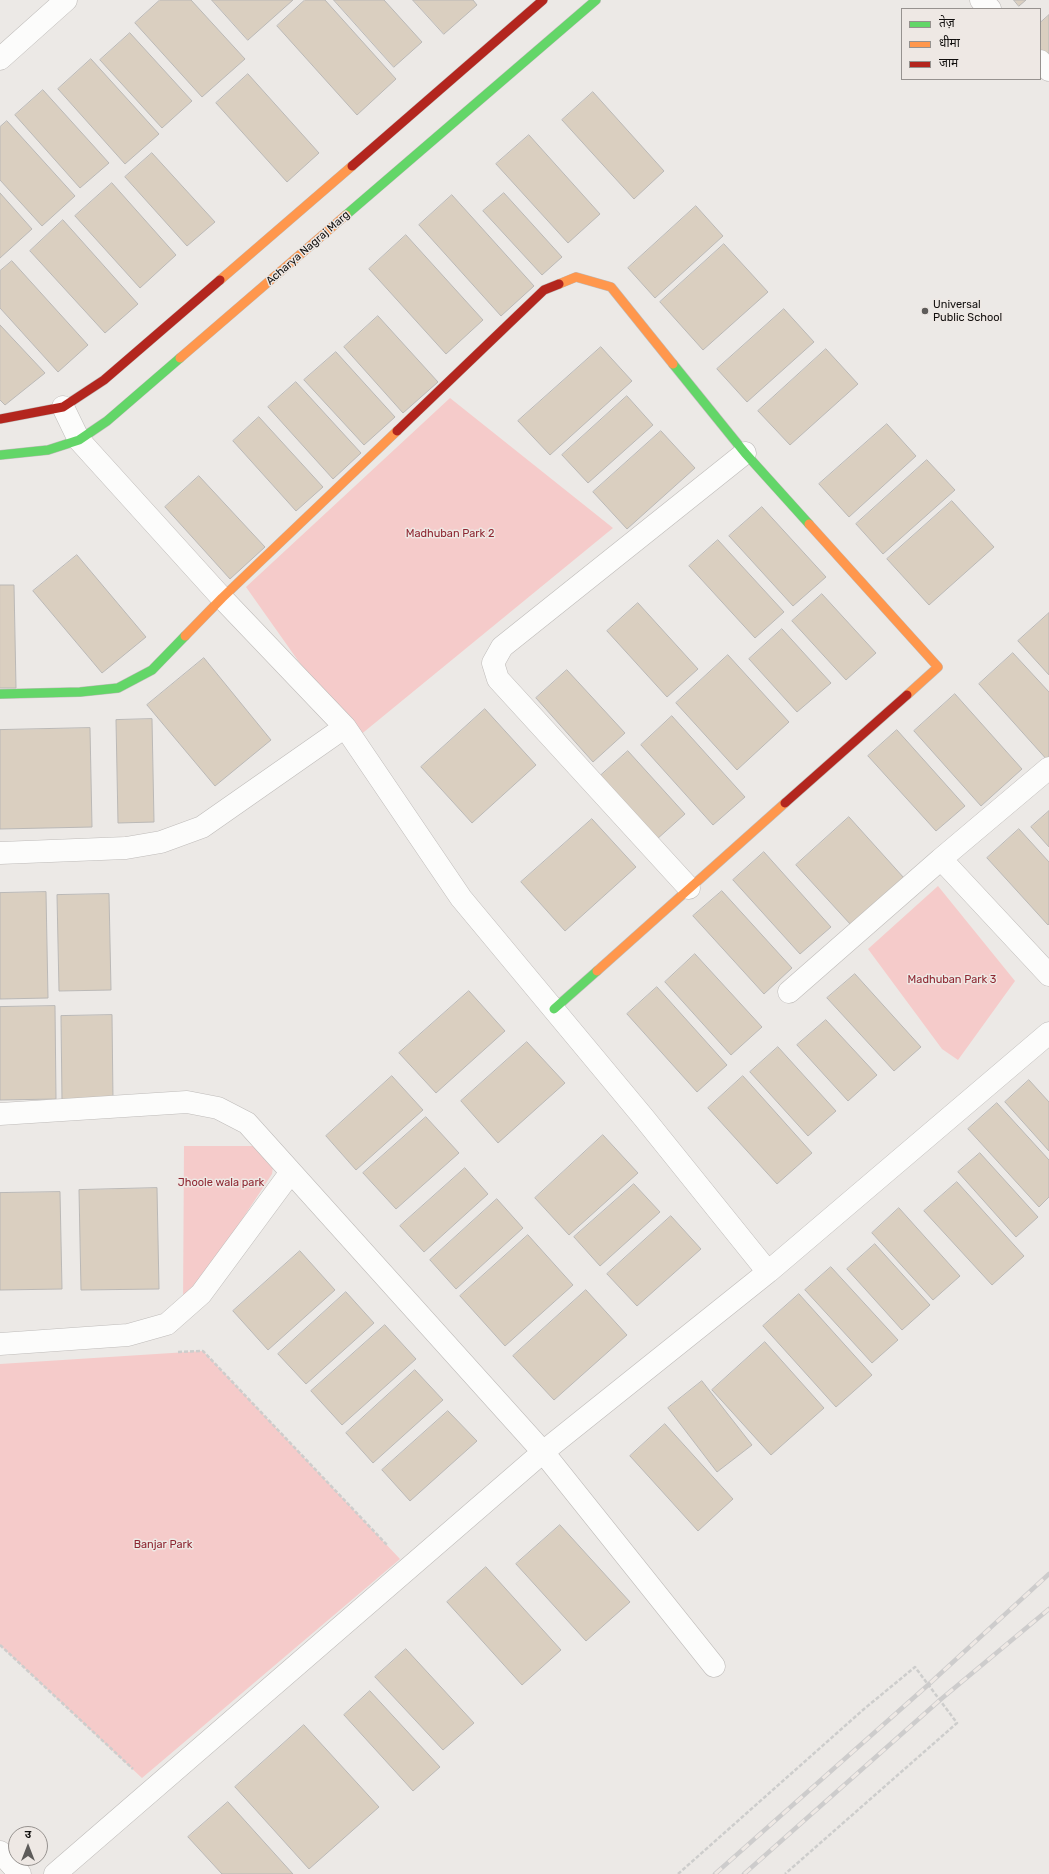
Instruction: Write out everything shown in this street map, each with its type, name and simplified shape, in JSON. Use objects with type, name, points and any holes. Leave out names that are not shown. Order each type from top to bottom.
[{"type":"street","points":[[0,59],[66,0]]},
{"type":"street","points":[[0,419],[63,407],[104,380],[543,0]]},
{"type":"street","name":"Acharya Nagraj Marg","points":[[0,455],[48,450],[79,440],[107,421],[596,0]]},
{"type":"street","points":[[981,0],[989,8]]},
{"type":"street","points":[[1041,62],[1049,70]]},
{"type":"street","points":[[0,694],[80,692],[118,688],[152,670],[222,598],[544,290],[576,277],[611,287],[745,453],[938,667],[554,1009]]},
{"type":"street","points":[[63,407],[79,440],[222,598],[345,727],[461,898],[554,1009],[768,1272]]},
{"type":"street","points":[[689,888],[498,679],[493,663],[502,648],[745,453]]},
{"type":"street","points":[[0,853],[126,848],[161,842],[202,827],[345,727]]},
{"type":"street","points":[[789,992],[941,859],[1049,768]]},
{"type":"street","points":[[941,859],[1049,975]]},
{"type":"street","points":[[55,1874],[543,1452],[768,1272],[1049,1033]]},
{"type":"street","points":[[0,1114],[187,1102],[218,1108],[247,1123],[543,1452],[714,1666]]},
{"type":"street","points":[[0,1344],[128,1335],[167,1324],[202,1294],[291,1172]]},
{"type":"street","points":[[0,1852],[20,1874]]},
{"type":"path","points":[[172,1353],[204,1351],[390,1548]]},
{"type":"path","points":[[0,1645],[136,1772]]},
{"type":"path","points":[[678,1874],[864,1709],[915,1667],[957,1723],[785,1874]]},
{"type":"green space","name":"Madhuban Park 2","points":[[450,398],[613,528],[359,736],[304,669],[246,587]]},
{"type":"green space","name":"Madhuban Park 3","points":[[938,886],[1015,981],[958,1060],[942,1049],[868,949]]},
{"type":"green space","name":"Jhoole wala park","points":[[184,1146],[276,1146],[272,1174],[183,1309]]},
{"type":"green space","name":"Banjar Park","points":[[203,1351],[400,1559],[142,1778],[0,1645],[0,1364]]},
{"type":"building","points":[[160,0],[191,0],[245,59],[202,97],[135,23]]},
{"type":"building","points":[[212,0],[293,0],[248,40]]},
{"type":"building","points":[[305,0],[325,0],[396,79],[357,115],[277,26]]},
{"type":"building","points":[[334,0],[384,0],[422,42],[394,67]]},
{"type":"building","points":[[413,0],[473,0],[477,5],[444,34]]},
{"type":"building","points":[[1014,0],[1026,0],[1019,6]]},
{"type":"building","points":[[1049,15],[1049,62],[1041,53],[1041,22]]},
{"type":"building","points":[[130,33],[192,101],[162,128],[100,60]]},
{"type":"building","points":[[91,59],[159,134],[125,164],[58,89]]},
{"type":"building","points":[[248,74],[319,153],[287,182],[216,103]]},
{"type":"building","points":[[43,90],[109,163],[80,188],[15,115]]},
{"type":"building","points":[[593,92],[664,171],[634,199],[562,120]]},
{"type":"building","points":[[7,121],[75,196],[42,226],[0,180],[0,127]]},
{"type":"building","points":[[529,135],[600,214],[568,243],[496,164]]},
{"type":"building","points":[[152,153],[215,222],[187,246],[125,177]]},
{"type":"building","points":[[112,183],[176,255],[140,288],[75,216]]},
{"type":"building","points":[[0,193],[32,229],[0,258]]},
{"type":"building","points":[[504,193],[562,257],[542,275],[483,211]]},
{"type":"building","points":[[452,195],[534,286],[501,316],[419,225]]},
{"type":"building","points":[[696,206],[723,236],[655,298],[628,268]]},
{"type":"building","points":[[63,220],[138,304],[105,333],[30,251]]},
{"type":"building","points":[[406,235],[483,320],[446,354],[369,269]]},
{"type":"building","points":[[724,244],[768,292],[703,350],[660,302]]},
{"type":"building","points":[[12,261],[88,345],[58,372],[0,308],[0,271]]},
{"type":"building","points":[[784,309],[814,342],[747,402],[717,369]]},
{"type":"building","points":[[378,316],[438,382],[403,413],[344,347]]},
{"type":"building","points":[[0,325],[45,373],[5,405],[0,400]]},
{"type":"building","points":[[601,347],[632,381],[550,455],[518,421]]},
{"type":"building","points":[[826,349],[858,384],[790,445],[758,411]]},
{"type":"building","points":[[336,352],[395,417],[364,445],[304,380]]},
{"type":"building","points":[[296,382],[361,453],[333,479],[268,407]]},
{"type":"building","points":[[627,396],[653,425],[588,483],[562,455]]},
{"type":"building","points":[[259,417],[323,487],[296,511],[233,441]]},
{"type":"building","points":[[887,424],[916,456],[849,517],[819,484]]},
{"type":"building","points":[[661,431],[695,468],[627,529],[593,492]]},
{"type":"building","points":[[927,460],[955,490],[883,554],[856,524]]},
{"type":"building","points":[[199,476],[265,547],[230,579],[165,507]]},
{"type":"building","points":[[952,501],[994,547],[929,605],[887,559]]},
{"type":"building","points":[[762,507],[826,577],[793,606],[729,536]]},
{"type":"building","points":[[718,540],[784,612],[755,638],[689,566]]},
{"type":"building","points":[[77,555],[146,637],[102,673],[33,591]]},
{"type":"building","points":[[0,585],[14,585],[16,688],[0,688]]},
{"type":"building","points":[[822,594],[876,653],[846,680],[792,621]]},
{"type":"building","points":[[638,603],[698,669],[667,697],[607,631]]},
{"type":"building","points":[[1049,613],[1049,675],[1018,641]]},
{"type":"building","points":[[782,629],[831,683],[797,712],[749,659]]},
{"type":"building","points":[[1013,653],[1049,692],[1049,762],[979,684]]},
{"type":"building","points":[[728,655],[789,722],[737,770],[676,703]]},
{"type":"building","points":[[204,658],[271,740],[215,786],[147,705]]},
{"type":"building","points":[[567,670],[625,733],[593,762],[536,698]]},
{"type":"building","points":[[955,694],[1022,769],[981,806],[914,731]]},
{"type":"building","points":[[485,709],[536,765],[472,823],[421,767]]},
{"type":"building","points":[[672,716],[745,797],[713,825],[641,745]]},
{"type":"building","points":[[152,719],[154,822],[118,823],[116,720]]},
{"type":"building","points":[[90,728],[92,827],[0,829],[0,730]]},
{"type":"building","points":[[897,730],[965,806],[936,831],[868,756]]},
{"type":"building","points":[[628,751],[685,814],[656,840],[599,777]]},
{"type":"building","points":[[1049,811],[1049,847],[1031,827]]},
{"type":"building","points":[[849,817],[904,878],[851,925],[796,865]]},
{"type":"building","points":[[592,819],[636,867],[565,931],[521,882]]},
{"type":"building","points":[[1019,829],[1049,862],[1048,925],[987,858]]},
{"type":"building","points":[[764,852],[831,927],[800,954],[733,880]]},
{"type":"building","points":[[722,891],[792,968],[764,994],[693,916]]},
{"type":"building","points":[[46,892],[48,998],[0,999],[0,893]]},
{"type":"building","points":[[109,894],[111,990],[59,991],[57,895]]},
{"type":"building","points":[[695,954],[762,1027],[731,1055],[665,982]]},
{"type":"building","points":[[855,974],[921,1047],[894,1071],[827,998]]},
{"type":"building","points":[[657,987],[727,1065],[697,1092],[627,1014]]},
{"type":"building","points":[[469,991],[505,1031],[436,1093],[399,1053]]},
{"type":"building","points":[[55,1006],[56,1099],[0,1100],[0,1007]]},
{"type":"building","points":[[112,1015],[113,1100],[62,1101],[61,1016]]},
{"type":"building","points":[[826,1020],[877,1075],[848,1101],[797,1045]]},
{"type":"building","points":[[527,1042],[565,1083],[498,1143],[461,1101]]},
{"type":"building","points":[[778,1047],[836,1111],[808,1136],[750,1072]]},
{"type":"building","points":[[392,1076],[423,1110],[356,1170],[326,1136]]},
{"type":"building","points":[[743,1076],[812,1153],[777,1184],[708,1108]]},
{"type":"building","points":[[1029,1080],[1049,1102],[1049,1151],[1005,1102]]},
{"type":"building","points":[[997,1103],[1049,1160],[1049,1197],[1039,1207],[968,1129]]},
{"type":"building","points":[[426,1117],[459,1153],[396,1209],[363,1173]]},
{"type":"building","points":[[603,1135],[638,1173],[569,1235],[535,1198]]},
{"type":"building","points":[[980,1153],[1038,1217],[1016,1237],[958,1172]]},
{"type":"building","points":[[465,1168],[488,1194],[424,1252],[400,1226]]},
{"type":"building","points":[[957,1182],[1024,1256],[992,1285],[924,1211]]},
{"type":"building","points":[[634,1184],[660,1212],[600,1266],[574,1237]]},
{"type":"building","points":[[157,1188],[159,1289],[81,1290],[79,1190]]},
{"type":"building","points":[[60,1192],[62,1289],[0,1290],[0,1193]]},
{"type":"building","points":[[497,1199],[523,1228],[456,1289],[430,1260]]},
{"type":"building","points":[[899,1208],[960,1276],[933,1300],[872,1233]]},
{"type":"building","points":[[671,1216],[701,1249],[637,1306],[607,1274]]},
{"type":"building","points":[[528,1235],[573,1285],[505,1346],[460,1296]]},
{"type":"building","points":[[875,1244],[930,1305],[902,1330],[847,1269]]},
{"type":"building","points":[[300,1251],[335,1290],[268,1350],[233,1311]]},
{"type":"building","points":[[831,1267],[898,1340],[872,1363],[805,1290]]},
{"type":"building","points":[[586,1290],[627,1335],[554,1400],[513,1356]]},
{"type":"building","points":[[346,1292],[374,1323],[306,1384],[278,1354]]},
{"type":"building","points":[[799,1294],[872,1375],[836,1407],[763,1326]]},
{"type":"building","points":[[385,1325],[416,1359],[342,1425],[311,1391]]},
{"type":"building","points":[[765,1342],[824,1408],[771,1455],[712,1390]]},
{"type":"building","points":[[415,1370],[443,1400],[373,1463],[346,1433]]},
{"type":"building","points":[[702,1381],[752,1445],[717,1472],[668,1408]]},
{"type":"building","points":[[448,1411],[477,1441],[410,1501],[382,1470]]},
{"type":"building","points":[[665,1424],[733,1499],[698,1531],[630,1456]]},
{"type":"building","points":[[560,1525],[630,1602],[586,1641],[516,1564]]},
{"type":"building","points":[[486,1567],[561,1650],[522,1685],[447,1602]]},
{"type":"building","points":[[406,1649],[474,1723],[443,1750],[375,1677]]},
{"type":"building","points":[[370,1691],[440,1767],[413,1791],[344,1715]]},
{"type":"building","points":[[304,1725],[379,1807],[309,1869],[235,1787]]},
{"type":"building","points":[[228,1802],[293,1874],[222,1874],[188,1837]]},
{"type":"railway","points":[[715,1874],[928,1685],[1049,1574]]},
{"type":"railway","points":[[744,1874],[940,1700],[1049,1609]]},
{"type":"traffic: fast","points":[[346,215],[596,0]]},
{"type":"traffic: fast","points":[[0,455],[48,450],[79,440],[107,421],[180,358]]},
{"type":"traffic: fast","points":[[673,364],[745,453],[809,524]]},
{"type":"traffic: fast","points":[[0,694],[80,692],[118,688],[152,670],[185,636]]},
{"type":"traffic: fast","points":[[554,1009],[597,971]]},
{"type":"traffic: slow","points":[[220,280],[352,166]]},
{"type":"traffic: slow","points":[[180,358],[346,215]]},
{"type":"traffic: slow","points":[[559,284],[576,277],[611,287],[673,364]]},
{"type":"traffic: slow","points":[[185,636],[222,598],[397,431]]},
{"type":"traffic: slow","points":[[809,524],[938,667],[907,695]]},
{"type":"traffic: slow","points":[[597,971],[785,803]]},
{"type":"traffic: jam","points":[[352,166],[543,0]]},
{"type":"traffic: jam","points":[[0,419],[63,407],[104,380],[220,280]]},
{"type":"traffic: jam","points":[[397,431],[544,290],[559,284]]},
{"type":"traffic: jam","points":[[785,803],[907,695]]},
{"type":"place","name":"Universal Public School","points":[[925,311]]}]
